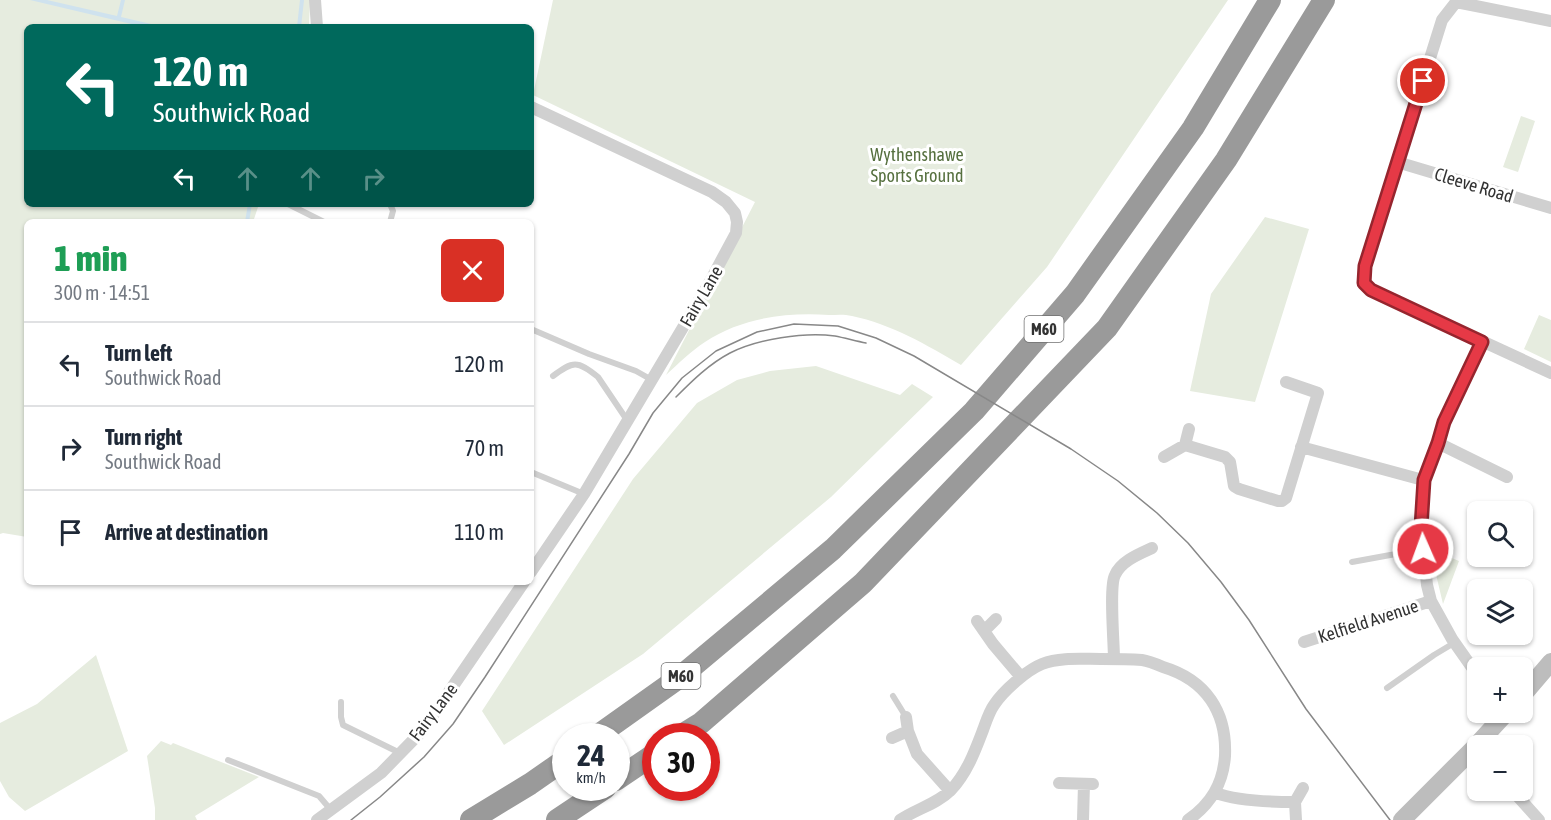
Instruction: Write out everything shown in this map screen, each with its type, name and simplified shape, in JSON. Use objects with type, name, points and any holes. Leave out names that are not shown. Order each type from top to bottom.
[{"type":"highway","name":"M60","points":[[615,723],[680,677],[833,549],[974,411],[1075,294],[1193,128],[1270,0]]},
{"type":"highway","name":"M60","points":[[701,723],[863,583],[1107,328],[1226,160],[1324,0]]},
{"type":"highway","points":[[471,820],[552,769]]},
{"type":"highway","points":[[557,820],[586,801]]},
{"type":"main road","points":[[1533,685],[1551,662]]},
{"type":"main road","points":[[1489,735],[1498,723]]},
{"type":"main road","points":[[1402,820],[1467,759]]},
{"type":"street","points":[[315,0],[317,24]]},
{"type":"street","points":[[1551,21],[1456,2],[1442,20],[1365,266],[1364,283],[1371,290],[1551,373]]},
{"type":"street","name":"Fairy Lane","points":[[534,107],[712,192],[726,202],[735,213],[737,222],[736,232],[707,287],[584,494],[534,568]]},
{"type":"street","name":"Cleeve Road","points":[[1397,162],[1551,208]]},
{"type":"street","points":[[1467,661],[1454,643],[1431,601],[1427,585],[1421,527],[1424,480],[1444,422],[1482,342]]},
{"type":"street","points":[[1185,445],[1225,457],[1230,462],[1234,486],[1239,489],[1282,501],[1286,498],[1318,393],[1286,382]]},
{"type":"street","points":[[1164,457],[1185,445],[1189,429]]},
{"type":"street","points":[[1438,443],[1507,477]]},
{"type":"street","points":[[1301,447],[1424,480]]},
{"type":"street","points":[[1114,659],[1112,591],[1114,575],[1133,557],[1152,548]]},
{"type":"street","name":"Fairy Lane","points":[[317,820],[381,773],[423,730],[522,585]]},
{"type":"street","name":"Kelfield Avenue","points":[[1304,642],[1431,601]]},
{"type":"street","points":[[996,619],[980,626],[1021,677]]},
{"type":"street","points":[[900,820],[950,791],[966,771],[993,705],[1021,677],[1041,664],[1066,659],[1114,659],[1144,660],[1186,676],[1202,688],[1215,705],[1222,725],[1225,746],[1224,769],[1216,792],[1197,814],[1188,820]]},
{"type":"street","points":[[906,717],[908,731],[917,754],[950,791]]},
{"type":"street","points":[[892,738],[908,731]]},
{"type":"street","points":[[1059,783],[1089,784],[1083,820]]},
{"type":"street","points":[[1296,820],[1295,802],[1303,788]]},
{"type":"street","points":[[1216,792],[1228,797],[1295,802]]},
{"type":"street","points":[[1522,801],[1539,820]]},
{"type":"lane","points":[[294,207],[318,219]]},
{"type":"lane","points":[[534,330],[588,354],[636,371],[652,380]]},
{"type":"lane","points":[[553,376],[573,363],[591,371],[598,377],[627,421]]},
{"type":"lane","points":[[534,473],[584,494]]},
{"type":"lane","points":[[1352,562],[1423,549]]},
{"type":"lane","points":[[1387,688],[1454,643]]},
{"type":"lane","points":[[893,696],[906,717]]},
{"type":"lane","points":[[341,702],[343,725],[400,754]]},
{"type":"lane","points":[[228,760],[319,796],[331,810]]},
{"type":"green space","points":[[0,0],[310,0],[309,24],[24,24],[24,207],[258,207],[254,219],[24,219],[24,536],[0,534]]},
{"type":"green space","name":"Wythenshawe Sports Ground","points":[[553,0],[1228,0],[1047,267],[961,365],[881,324],[846,315],[797,315],[764,318],[734,327],[695,349],[666,375],[755,202],[534,95]]},
{"type":"green space","points":[[1521,116],[1535,121],[1518,172],[1503,167]]},
{"type":"green space","points":[[1265,217],[1309,229],[1255,402],[1190,391],[1211,294]]},
{"type":"green space","points":[[1539,315],[1551,320],[1551,362],[1524,349]]},
{"type":"green space","points":[[816,366],[900,395],[912,384],[933,397],[831,497],[643,654],[504,745],[482,711],[633,479],[697,403],[737,380],[770,371]]},
{"type":"green space","points":[[1430,549],[1459,561],[1443,604]]},
{"type":"green space","points":[[96,655],[128,751],[25,811],[9,797],[0,781],[0,723],[37,704]]},
{"type":"green space","points":[[161,741],[171,745],[173,743],[259,777],[195,816],[197,820],[155,820],[147,756]]},
{"type":"water","points":[[30,0],[47,0],[117,16],[121,0],[125,0],[121,17],[151,24],[131,24]]},
{"type":"waterway","points":[[299,24],[302,0]]},
{"type":"waterway","points":[[248,219],[250,207]]},
{"type":"tram line","points":[[351,820],[424,757],[453,724],[629,454],[653,413],[682,378],[716,351],[757,332],[794,324],[838,326],[876,338],[914,356],[1071,449],[1118,481],[1157,513],[1188,543],[1221,582],[1249,620],[1306,709],[1390,820]]},
{"type":"tram line","points":[[676,397],[715,362],[730,353],[754,344],[809,335],[835,336],[866,343]]},
{"type":"route","points":[[1423,81],[1365,266],[1364,283],[1371,290],[1482,342],[1444,422],[1424,480],[1421,527],[1423,549]]}]
